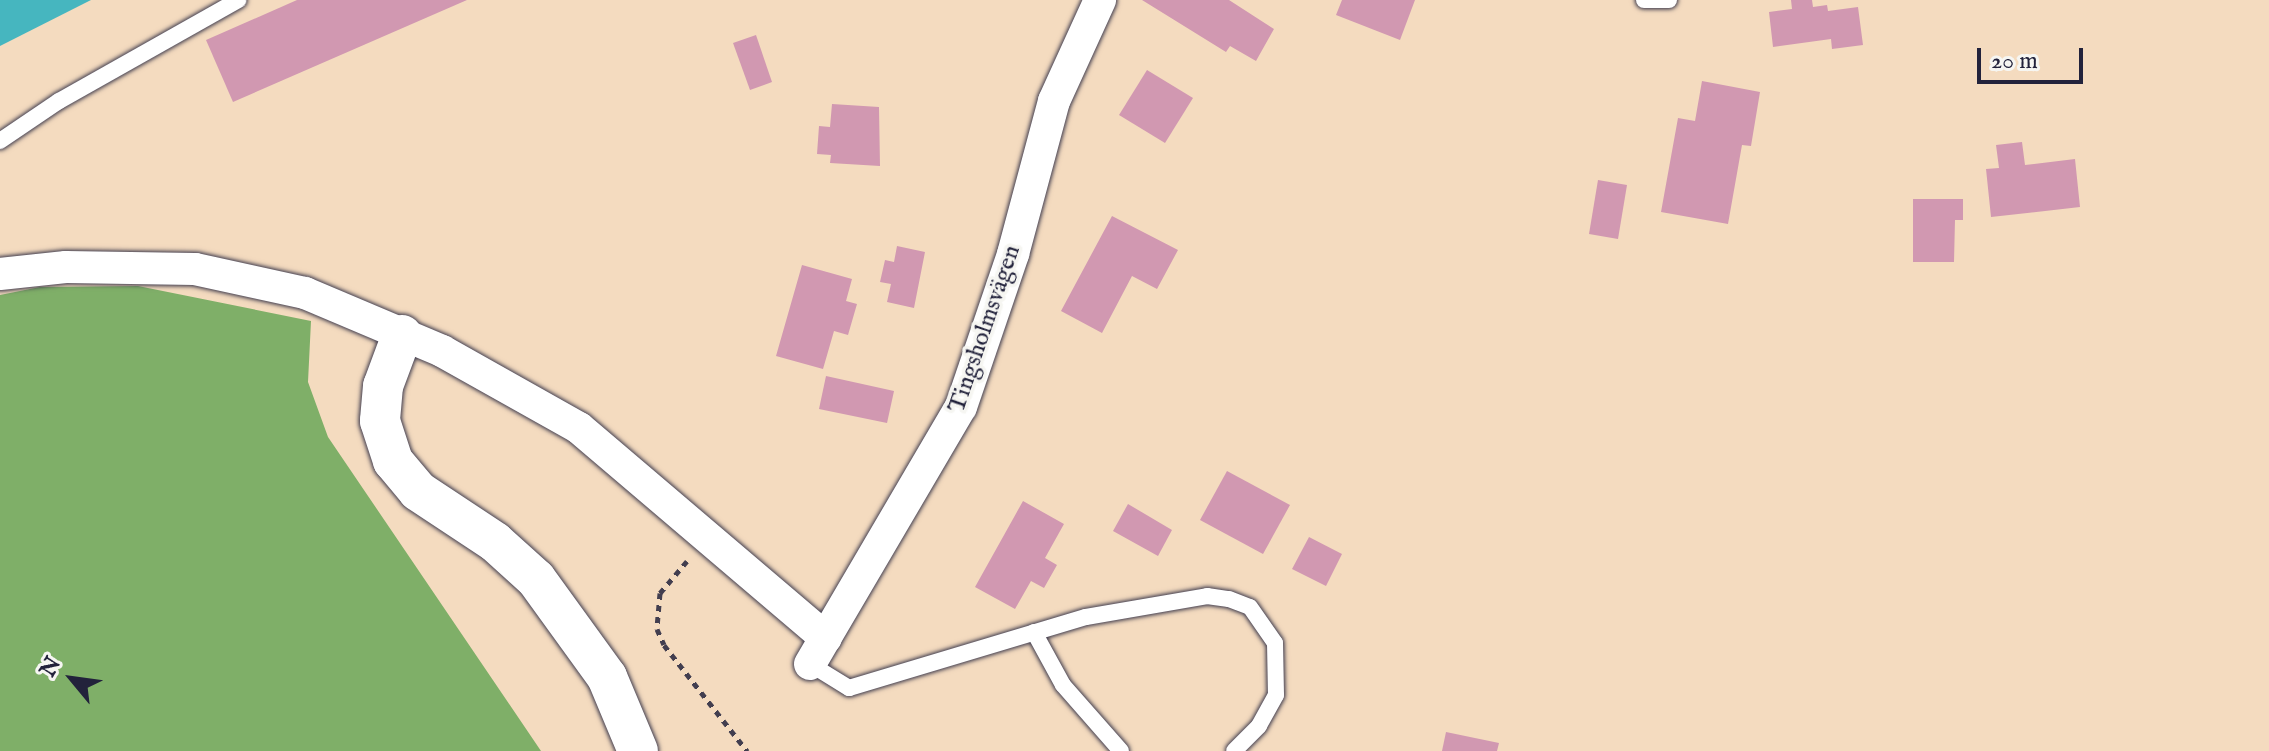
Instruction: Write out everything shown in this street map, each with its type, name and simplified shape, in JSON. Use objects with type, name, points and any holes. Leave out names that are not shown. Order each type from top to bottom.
[{"type":"street","name":"Tingsholmsvägen","points":[[818,651],[961,407],[1013,254],[1054,101],[1100,0]]},
{"type":"street","points":[[0,274],[66,267],[195,269],[305,293],[402,335],[532,398],[579,428],[709,539],[818,651]]},
{"type":"street","points":[[402,335],[383,386],[380,421],[393,461],[418,491],[495,542],[536,579],[607,677],[638,751]]},
{"type":"lane","points":[[0,141],[59,101],[238,0]]},
{"type":"lane","points":[[1644,0],[1669,0]]},
{"type":"lane","points":[[818,651],[849,688],[1086,617],[1207,596],[1250,607],[1275,643],[1276,695],[1259,726],[1234,751]]},
{"type":"lane","points":[[1034,632],[1063,685],[1121,751]]},
{"type":"path","points":[[709,539],[660,593],[657,629],[664,645],[747,751]]},
{"type":"green space","points":[[138,286],[311,321],[308,382],[328,437],[541,751],[0,751],[0,295],[40,287]]},
{"type":"water","points":[[0,0],[91,0],[0,46]]},
{"type":"building","points":[[297,0],[467,0],[233,102],[206,40]]},
{"type":"building","points":[[1142,0],[1229,0],[1274,29],[1256,61],[1230,46],[1226,52]]},
{"type":"building","points":[[1342,0],[1415,0],[1400,40],[1336,15]]},
{"type":"building","points":[[1791,0],[1812,0],[1813,7],[1827,5],[1828,11],[1858,7],[1863,45],[1832,49],[1831,39],[1773,47],[1769,12],[1792,9]]},
{"type":"building","points":[[756,35],[772,82],[750,90],[733,43]]},
{"type":"building","points":[[1147,70],[1193,98],[1165,143],[1119,115]]},
{"type":"building","points":[[1702,81],[1760,92],[1751,146],[1742,145],[1728,224],[1661,212],[1678,118],[1695,121]]},
{"type":"building","points":[[832,104],[879,107],[880,166],[830,163],[831,155],[817,154],[819,126],[830,127]]},
{"type":"building","points":[[2022,142],[2025,165],[2075,159],[2080,207],[1991,217],[1986,169],[1999,168],[1996,145]]},
{"type":"building","points":[[1598,180],[1627,185],[1618,239],[1589,234]]},
{"type":"building","points":[[1913,199],[1963,199],[1963,220],[1955,220],[1954,262],[1913,262]]},
{"type":"building","points":[[1112,216],[1178,250],[1157,289],[1132,276],[1102,333],[1061,311]]},
{"type":"building","points":[[897,246],[925,252],[914,308],[887,302],[891,284],[880,282],[885,260],[894,262]]},
{"type":"building","points":[[802,265],[852,279],[846,301],[857,304],[848,335],[834,331],[823,369],[776,356]]},
{"type":"building","points":[[826,376],[894,391],[887,423],[819,409]]},
{"type":"building","points":[[1227,471],[1290,505],[1263,554],[1200,520]]},
{"type":"building","points":[[1023,501],[1064,524],[1045,558],[1057,565],[1044,588],[1031,581],[1015,609],[975,587]]},
{"type":"building","points":[[1128,504],[1172,530],[1158,556],[1113,531]]},
{"type":"building","points":[[1309,537],[1342,554],[1326,586],[1292,569]]},
{"type":"building","points":[[1446,732],[1499,743],[1497,751],[1442,751]]}]
